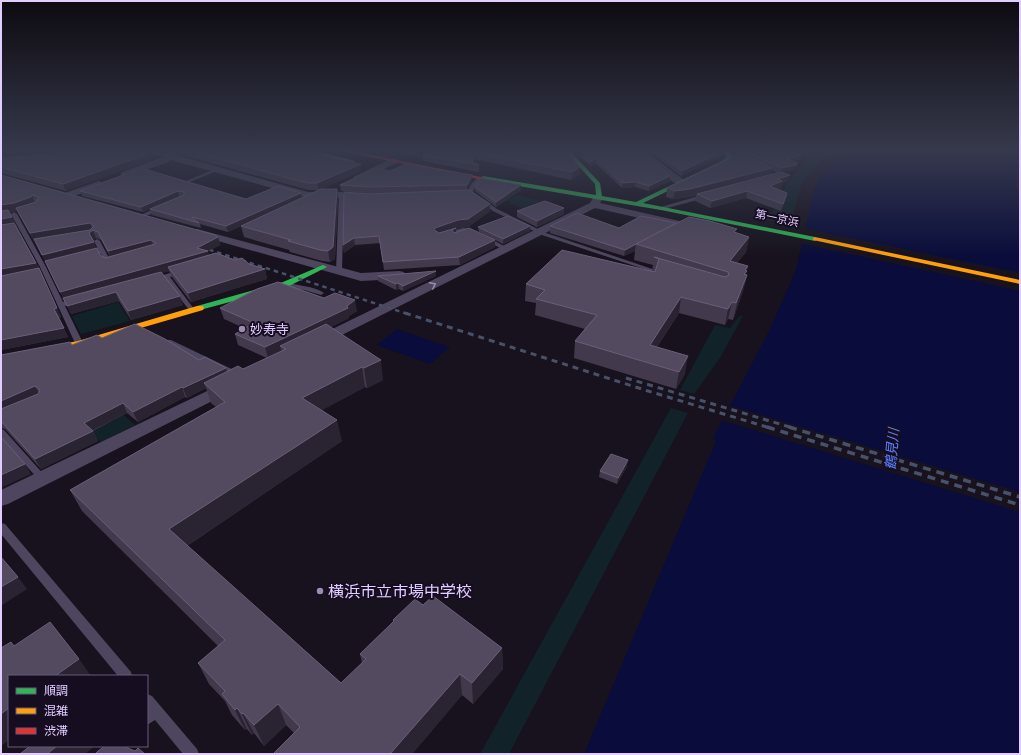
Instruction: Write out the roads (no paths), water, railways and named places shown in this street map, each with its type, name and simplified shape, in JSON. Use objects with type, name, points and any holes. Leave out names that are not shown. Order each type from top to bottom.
[{"type":"main road","name":"第一京浜","points":[[530,185],[597,201],[636,204],[757,226],[1020,282]]},
{"type":"main road","points":[[597,201],[598,185]]},
{"type":"main road","points":[[636,204],[678,185]]},
{"type":"main road","points":[[1,358],[79,343],[136,327],[286,284],[323,267]]},
{"type":"street","points":[[85,202],[63,194],[92,185]]},
{"type":"street","points":[[272,185],[308,195],[342,195]]},
{"type":"street","points":[[298,205],[342,185]]},
{"type":"street","points":[[307,347],[506,249],[597,201],[689,226],[711,230]]},
{"type":"street","points":[[128,214],[155,221]]},
{"type":"street","points":[[185,229],[339,271],[370,277],[409,274]]},
{"type":"street","points":[[224,240],[239,233]]},
{"type":"street","points":[[239,252],[250,246]]},
{"type":"street","points":[[432,272],[466,268]]},
{"type":"street","points":[[1,499],[247,376]]},
{"type":"lane","points":[[471,193],[470,192],[473,185]]},
{"type":"lane","points":[[463,194],[471,193],[495,210],[544,234],[669,275]]},
{"type":"lane","points":[[660,208],[713,194]]},
{"type":"lane","points":[[339,271],[342,195],[356,196]]},
{"type":"lane","points":[[139,217],[167,205]]},
{"type":"lane","points":[[14,214],[19,227],[34,245],[60,305],[79,343]]},
{"type":"lane","points":[[677,233],[689,226]]},
{"type":"lane","points":[[440,237],[461,230],[468,230],[506,249]]},
{"type":"lane","points":[[97,242],[108,263],[123,259]]},
{"type":"lane","points":[[80,258],[103,252]]},
{"type":"lane","points":[[624,261],[631,257]]},
{"type":"lane","points":[[38,275],[50,265]]},
{"type":"lane","points":[[151,280],[188,270]]},
{"type":"lane","points":[[166,276],[192,310]]},
{"type":"lane","points":[[286,284],[321,293]]},
{"type":"lane","points":[[60,305],[82,298]]},
{"type":"lane","points":[[136,327],[247,376]]},
{"type":"lane","points":[[1,432],[43,478]]},
{"type":"lane","points":[[1,527],[125,675]]},
{"type":"lane","points":[[150,710],[192,754]]},
{"type":"water","name":"鶴見川","points":[[816,185],[1016,185],[1020,209],[1020,754],[584,754],[716,441],[713,438],[769,331],[796,270]]},
{"type":"water","points":[[397,329],[450,347],[430,364],[376,345]]},
{"type":"railway","points":[[201,247],[408,314]]},
{"type":"railway","points":[[405,313],[648,391],[770,428]]},
{"type":"railway","points":[[626,378],[793,428]]},
{"type":"railway","points":[[767,427],[1020,505]]},
{"type":"railway","points":[[789,427],[1020,497]]},
{"type":"place","name":"妙寿寺","points":[[242,329]]},
{"type":"place","name":"横浜市立市場中学校","points":[[320,591]]}]
